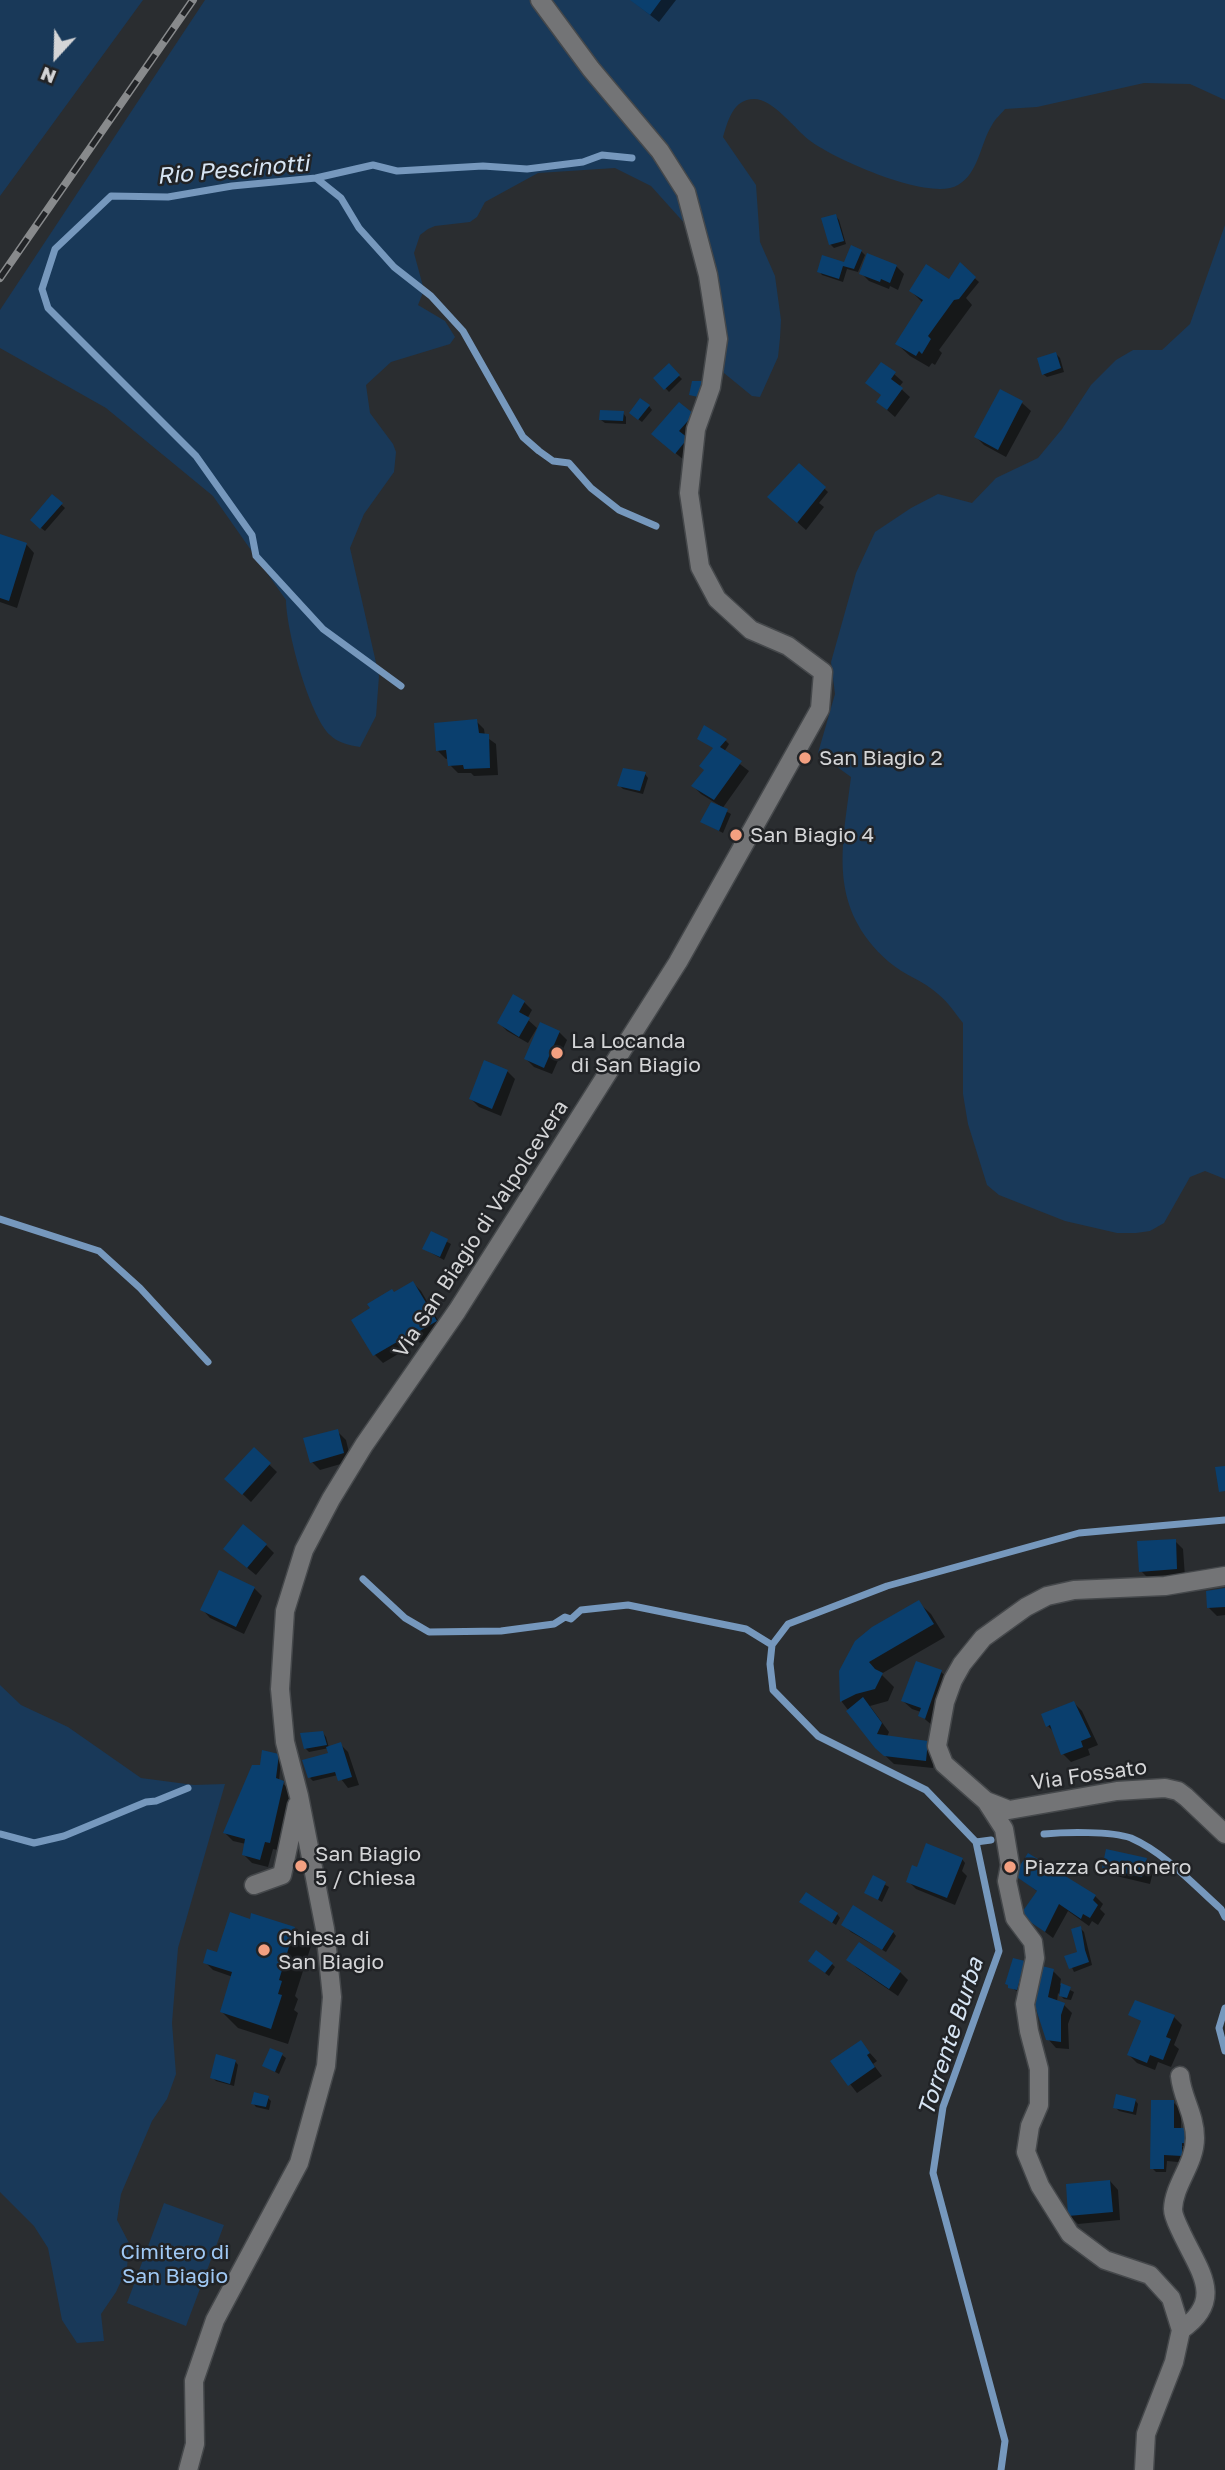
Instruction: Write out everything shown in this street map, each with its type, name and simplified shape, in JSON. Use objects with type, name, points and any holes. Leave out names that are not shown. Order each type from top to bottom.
[{"type":"street","name":"Via San Biagio di Valpolcevera","points":[[188,2470],[195,2444],[194,2381],[215,2320],[299,2163],[326,2066],[332,1997],[325,1929],[299,1796],[285,1742],[280,1689],[285,1611],[304,1550],[364,1445],[464,1300],[678,962],[820,709],[823,672],[788,646],[751,630],[717,599],[700,566],[689,493],[696,429],[712,387],[718,339],[708,275],[686,192],[660,151],[591,69],[540,0]]},
{"type":"street","points":[[1144,2470],[1146,2434],[1174,2362],[1181,2330],[1171,2298],[1150,2275],[1105,2260],[1070,2234],[1040,2186],[1026,2152],[1030,2126],[1039,2105],[1039,2069],[1025,2004],[1035,1958],[1032,1942],[1015,1919],[1007,1881],[1010,1865],[1004,1829],[982,1798],[944,1765],[937,1746],[939,1725],[953,1680],[971,1651],[983,1638],[1018,1612],[1047,1596],[1074,1590],[1165,1586],[1225,1576]]},
{"type":"street","name":"Via Fossato","points":[[982,1798],[1009,1810],[1116,1791],[1165,1788],[1178,1791],[1186,1797],[1225,1834]]},
{"type":"street","points":[[254,1885],[282,1875],[299,1796]]},
{"type":"street","points":[[1180,2076],[1181,2086],[1192,2111],[1195,2140],[1188,2165],[1176,2191],[1173,2212],[1208,2288],[1202,2309],[1194,2321],[1181,2330]]},
{"type":"green space","points":[[0,0],[143,0],[0,196]]},
{"type":"green space","points":[[205,0],[1225,0],[1225,100],[1190,84],[1144,83],[1037,107],[1005,109],[992,125],[975,166],[965,180],[945,189],[905,183],[860,167],[809,140],[769,104],[754,99],[741,103],[733,112],[723,137],[756,185],[760,242],[775,276],[781,320],[778,357],[760,397],[752,396],[724,373],[722,311],[713,255],[651,186],[615,168],[538,173],[485,202],[477,217],[470,222],[428,229],[420,235],[414,253],[424,290],[418,305],[445,321],[455,337],[450,344],[391,362],[366,385],[370,413],[396,452],[394,472],[364,514],[350,548],[379,676],[376,716],[360,747],[337,740],[322,725],[300,671],[286,600],[213,496],[106,408],[0,348],[0,310]]},
{"type":"green space","points":[[1225,225],[1225,1179],[1205,1171],[1190,1177],[1164,1223],[1150,1231],[1117,1233],[1065,1221],[999,1195],[987,1185],[968,1124],[963,1094],[963,1023],[932,989],[889,962],[869,941],[856,920],[847,898],[843,876],[844,829],[851,777],[818,753],[835,694],[831,662],[856,573],[875,532],[938,494],[972,503],[996,478],[1038,458],[1062,429],[1091,385],[1116,360],[1133,350],[1162,350],[1190,324]]},
{"type":"green space","points":[[0,1685],[21,1705],[68,1727],[141,1778],[194,1785],[225,1784],[178,1948],[172,2023],[176,2074],[167,2099],[152,2121],[121,2194],[117,2220],[129,2243],[127,2268],[116,2292],[101,2314],[104,2341],[77,2343],[62,2320],[48,2248],[34,2226],[0,2192]]},
{"type":"green space","name":"Cimitero di San Biagio","points":[[164,2203],[224,2225],[186,2326],[127,2303]]},
{"type":"building","points":[[630,0],[661,0],[650,15]]},
{"type":"building","points":[[836,214],[844,241],[829,245],[821,218]]},
{"type":"building","points":[[851,245],[862,250],[854,269],[843,266],[839,279],[817,272],[822,255],[844,262]]},
{"type":"building","points":[[867,253],[897,265],[890,283],[859,274]]},
{"type":"building","points":[[960,262],[976,277],[959,299],[954,300],[928,336],[931,339],[922,354],[919,351],[916,356],[895,344],[923,300],[909,291],[926,264],[949,279]]},
{"type":"building","points":[[1056,352],[1061,368],[1042,375],[1037,358]]},
{"type":"building","points":[[881,362],[896,372],[891,379],[903,388],[887,410],[876,402],[881,395],[865,383]]},
{"type":"building","points":[[669,363],[680,375],[664,390],[653,378]]},
{"type":"building","points":[[692,381],[706,381],[703,398],[689,395]]},
{"type":"building","points":[[1000,389],[1023,401],[998,450],[974,437]]},
{"type":"building","points":[[640,398],[650,405],[638,420],[629,413]]},
{"type":"building","points":[[679,402],[694,414],[679,431],[688,438],[675,454],[651,434]]},
{"type":"building","points":[[600,410],[624,411],[623,421],[599,420]]},
{"type":"building","points":[[799,463],[826,487],[797,523],[767,497]]},
{"type":"building","points":[[52,494],[63,503],[40,529],[30,520]]},
{"type":"building","points":[[0,534],[27,543],[9,601],[0,598]]},
{"type":"building","points":[[477,719],[479,733],[489,734],[490,768],[464,769],[463,765],[448,766],[446,750],[436,751],[434,723]]},
{"type":"building","points":[[704,725],[727,739],[720,747],[742,761],[714,800],[691,786],[704,770],[699,766],[713,748],[697,739]]},
{"type":"building","points":[[623,768],[646,772],[640,791],[617,786]]},
{"type":"building","points":[[711,802],[728,809],[719,831],[700,822]]},
{"type":"building","points":[[513,994],[525,1001],[519,1012],[530,1018],[519,1037],[497,1023]]},
{"type":"building","points":[[540,1022],[560,1031],[544,1068],[524,1059]]},
{"type":"building","points":[[484,1060],[508,1070],[492,1109],[469,1099]]},
{"type":"building","points":[[431,1231],[448,1239],[440,1257],[422,1249]]},
{"type":"building","points":[[413,1281],[437,1321],[411,1336],[413,1340],[401,1347],[397,1342],[373,1356],[351,1320],[370,1308],[367,1304],[392,1289],[394,1292]]},
{"type":"building","points":[[338,1429],[344,1453],[310,1463],[303,1438]]},
{"type":"building","points":[[254,1447],[271,1463],[242,1495],[224,1479]]},
{"type":"building","points":[[1225,1466],[1225,1491],[1219,1492],[1215,1467]]},
{"type":"building","points":[[243,1524],[267,1544],[247,1568],[223,1549]]},
{"type":"building","points":[[1176,1539],[1177,1569],[1139,1572],[1137,1541]]},
{"type":"building","points":[[219,1570],[255,1587],[236,1627],[200,1610]]},
{"type":"building","points":[[1225,1588],[1225,1607],[1207,1608],[1206,1591]]},
{"type":"building","points":[[919,1600],[934,1624],[869,1662],[883,1673],[875,1689],[840,1702],[839,1671],[855,1641],[872,1627]]},
{"type":"building","points":[[916,1661],[942,1670],[925,1719],[918,1716],[921,1708],[901,1701]]},
{"type":"building","points":[[863,1697],[882,1723],[877,1734],[928,1741],[926,1761],[884,1756],[875,1748],[846,1711]]},
{"type":"building","points":[[1074,1701],[1091,1737],[1081,1741],[1083,1747],[1061,1755],[1050,1725],[1046,1727],[1041,1714]]},
{"type":"building","points":[[323,1731],[327,1745],[304,1749],[300,1733]]},
{"type":"building","points":[[341,1742],[352,1777],[338,1781],[335,1772],[308,1778],[302,1760],[328,1753],[326,1747]]},
{"type":"building","points":[[262,1750],[279,1754],[276,1778],[284,1781],[270,1843],[265,1842],[260,1860],[242,1855],[245,1839],[223,1833],[252,1765],[260,1765]]},
{"type":"building","points":[[926,1843],[963,1858],[947,1898],[906,1882],[912,1865],[917,1867]]},
{"type":"building","points":[[1106,1849],[1147,1858],[1142,1877],[1102,1868]]},
{"type":"building","points":[[1028,1853],[1096,1895],[1093,1900],[1098,1905],[1090,1918],[1083,1914],[1081,1919],[1059,1904],[1045,1932],[1020,1915],[1037,1891],[1014,1875]]},
{"type":"building","points":[[873,1875],[886,1882],[878,1900],[864,1893]]},
{"type":"building","points":[[806,1892],[838,1913],[832,1923],[799,1902]]},
{"type":"building","points":[[853,1905],[894,1931],[882,1950],[841,1925]]},
{"type":"building","name":"Chiesa di San Biagio","points":[[230,1912],[250,1919],[251,1913],[295,1927],[279,1980],[282,1981],[278,1994],[282,1995],[271,2029],[220,2012],[232,1972],[203,1963],[207,1949],[217,1952]]},
{"type":"building","points":[[1081,1926],[1089,1962],[1069,1969],[1064,1956],[1077,1952],[1071,1929]]},
{"type":"building","points":[[859,1942],[901,1971],[889,1989],[846,1960]]},
{"type":"building","points":[[816,1950],[833,1963],[825,1973],[808,1961]]},
{"type":"building","points":[[1013,1958],[1025,1961],[1017,1990],[1008,1988],[1005,1984]]},
{"type":"building","points":[[1042,1966],[1054,1969],[1048,1997],[1065,2003],[1061,2015],[1061,2042],[1046,2040],[1036,2009],[1031,2009]]},
{"type":"building","points":[[1061,1983],[1071,1987],[1067,1998],[1059,1996]]},
{"type":"building","points":[[1135,2000],[1175,2015],[1166,2037],[1171,2039],[1163,2060],[1150,2055],[1147,2063],[1127,2055],[1141,2021],[1128,2015]]},
{"type":"building","points":[[861,2040],[875,2067],[848,2086],[830,2061]]},
{"type":"building","points":[[270,2048],[283,2053],[275,2072],[262,2066]]},
{"type":"building","points":[[216,2054],[236,2060],[230,2084],[210,2078]]},
{"type":"building","points":[[254,2092],[269,2096],[266,2107],[251,2104]]},
{"type":"building","points":[[1116,2094],[1136,2099],[1133,2112],[1113,2108]]},
{"type":"building","points":[[1151,2100],[1174,2100],[1174,2128],[1188,2128],[1188,2144],[1182,2143],[1182,2156],[1164,2155],[1164,2169],[1150,2169]]},
{"type":"building","points":[[1110,2180],[1113,2212],[1068,2216],[1066,2184]]},
{"type":"waterway","points":[[316,178],[373,165],[397,171],[483,166],[527,169],[583,162],[602,155],[632,158]]},
{"type":"waterway","name":"Rio Pescinotti","points":[[401,686],[323,629],[256,556],[252,535],[196,456],[48,308],[42,289],[55,249],[111,196],[168,197],[232,186],[316,178],[341,198],[359,228],[394,267],[431,296],[463,331],[523,437],[553,461],[569,463],[591,488],[619,510],[656,526]]},
{"type":"waterway","points":[[0,1219],[99,1251],[140,1288],[208,1362]]},
{"type":"waterway","name":"Torrente Burba","points":[[1001,2470],[1005,2441],[933,2173],[943,2107],[999,1951],[976,1842],[926,1790],[818,1736],[773,1690],[770,1664],[772,1645],[788,1624],[887,1586],[1079,1533],[1225,1520]]},
{"type":"waterway","points":[[363,1579],[405,1618],[429,1632],[501,1631],[554,1624],[565,1617],[571,1619],[581,1610],[628,1605],[746,1629],[772,1645]]},
{"type":"waterway","points":[[0,1834],[34,1843],[64,1836],[146,1802],[156,1801],[188,1788]]},
{"type":"waterway","points":[[1044,1834],[1100,1833],[1131,1838],[1178,1870],[1221,1909],[1225,1917]]},
{"type":"waterway","points":[[976,1842],[991,1840]]},
{"type":"waterway","points":[[1225,2008],[1219,2028],[1225,2051]]},
{"type":"railway","points":[[0,278],[193,0]]},
{"type":"place","name":"San Biagio 2","points":[[805,758]]},
{"type":"place","name":"San Biagio 4","points":[[736,835]]},
{"type":"place","name":"La Locanda di San Biagio","points":[[557,1053]]},
{"type":"place","name":"San Biagio 5 / Chiesa","points":[[301,1866]]},
{"type":"place","name":"Piazza Canonero","points":[[1010,1867]]},
{"type":"place","name":"Chiesa di San Biagio","points":[[264,1950]]}]
